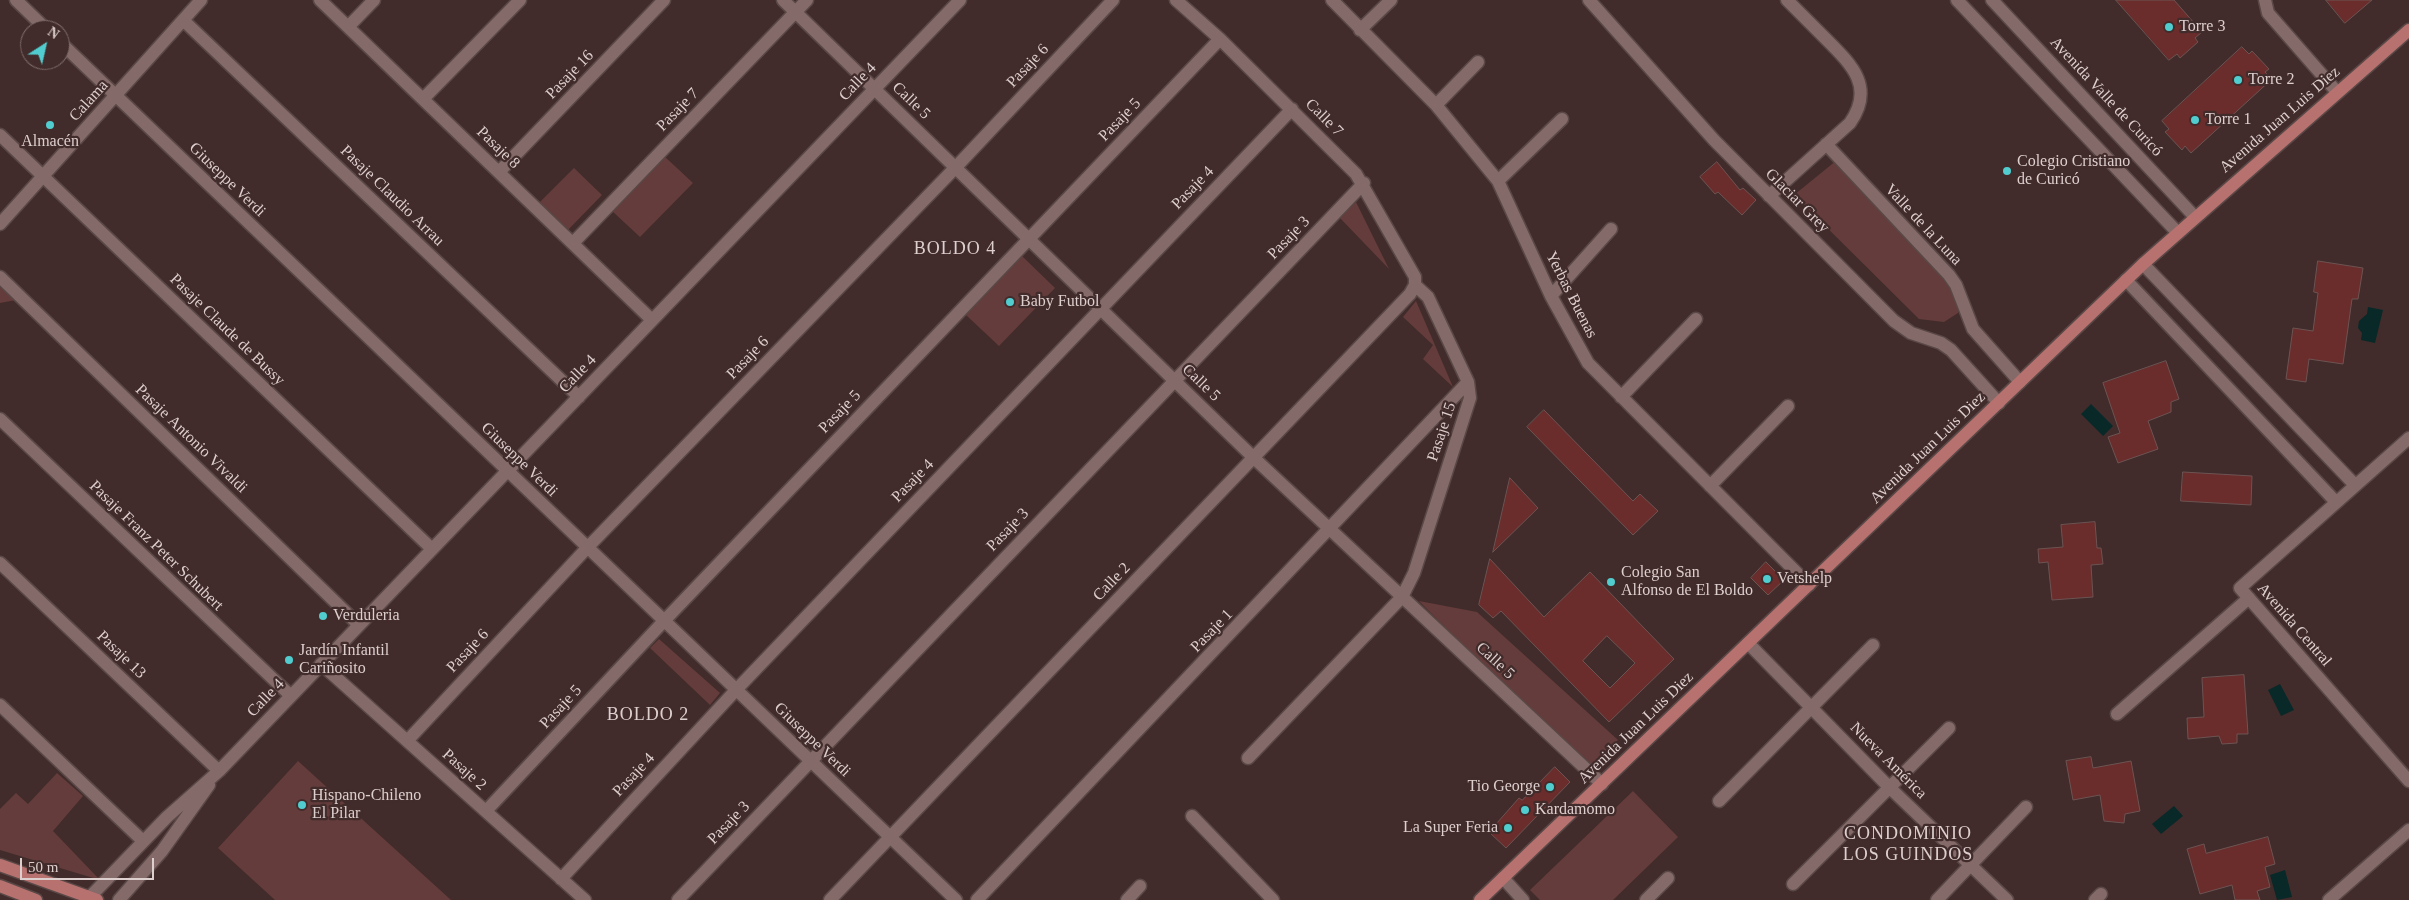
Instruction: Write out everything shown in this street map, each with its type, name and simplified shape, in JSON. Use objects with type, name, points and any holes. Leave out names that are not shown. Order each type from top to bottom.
[{"type":"main road","name":"Avenida Juan Luis Diez","points":[[1487,898],[1503,878],[2126,280],[2336,92],[2409,30]]},
{"type":"main road","points":[[0,865],[92,899]]},
{"type":"main road","points":[[0,886],[36,900]]},
{"type":"street","points":[[16,0],[37,20]]},
{"type":"street","name":"Calama","points":[[0,224],[201,0]]},
{"type":"street","name":"Pasaje 8","points":[[320,0],[652,320]]},
{"type":"street","points":[[348,27],[374,0]]},
{"type":"street","points":[[423,99],[520,0]]},
{"type":"street","name":"Pasaje 16","points":[[499,172],[664,0]]},
{"type":"street","name":"Calle 5","points":[[783,0],[1254,458],[1602,784]]},
{"type":"street","name":"Pasaje 7","points":[[572,243],[807,0]]},
{"type":"street","name":"Calle 4","points":[[92,899],[142,841],[219,771],[960,0]]},
{"type":"street","name":"Pasaje 6","points":[[408,740],[587,548],[956,167],[1113,0]]},
{"type":"street","name":"Calle 7","points":[[1176,0],[1220,39],[1292,109],[1364,184],[1415,277],[1415,285]]},
{"type":"street","name":"Yerbas Buenas","points":[[1332,0],[1436,105],[1498,181],[1551,296],[1588,362],[1809,585]]},
{"type":"street","points":[[1360,30],[1391,0]]},
{"type":"street","name":"Glaciar Grey","points":[[1589,0],[1714,140],[1894,321],[1911,333],[1941,343],[1951,350],[1999,403]]},
{"type":"street","points":[[1769,196],[1850,123],[1857,113],[1860,99],[1860,86],[1850,63],[1788,0]]},
{"type":"street","points":[[1957,0],[2178,233]]},
{"type":"street","name":"Avenida Valle de Curicó","points":[[1992,0],[2195,217]]},
{"type":"street","points":[[2265,0],[2268,13],[2336,92]]},
{"type":"street","name":"Pasaje Claudio Arrau","points":[[184,20],[579,397]]},
{"type":"street","name":"Pasaje 5","points":[[486,811],[1028,238],[1220,39]]},
{"type":"street","name":"Giuseppe Verdi","points":[[70,52],[956,900]]},
{"type":"street","points":[[1436,105],[1478,62]]},
{"type":"street","name":"Pasaje 4","points":[[561,878],[736,690],[1292,109]]},
{"type":"street","points":[[1498,181],[1562,119]]},
{"type":"street","name":"Pasaje Claude de Bussy","points":[[0,135],[432,549]]},
{"type":"street","name":"Valle de la Luna","points":[[1826,144],[1949,275],[1956,285],[1973,328],[2020,382]]},
{"type":"street","name":"Pasaje 3","points":[[678,900],[1174,380],[1364,184]]},
{"type":"street","points":[[1551,296],[1611,229]]},
{"type":"street","points":[[2143,264],[2355,486]]},
{"type":"street","name":"Pasaje Antonio Vivaldi","points":[[0,277],[359,625]]},
{"type":"street","points":[[2126,280],[2336,502]]},
{"type":"street","name":"Pasaje 15","points":[[1248,758],[1402,597],[1414,573],[1470,398],[1468,382],[1428,297],[1415,285]]},
{"type":"street","name":"Calle 2","points":[[830,900],[1410,294],[1415,285]]},
{"type":"street","points":[[1621,397],[1696,319]]},
{"type":"street","name":"Pasaje 1","points":[[977,900],[1330,530],[1468,382]]},
{"type":"street","points":[[1710,486],[1788,406]]},
{"type":"street","name":"Pasaje Franz Peter Schubert","points":[[0,419],[290,696]]},
{"type":"street","name":"Avenida Central","points":[[2409,438],[2240,588],[2409,781]]},
{"type":"street","name":"Pasaje 13","points":[[0,563],[219,771]]},
{"type":"street","points":[[2117,714],[2249,598]]},
{"type":"street","name":"Nueva América","points":[[1748,643],[1890,787],[2007,900]]},
{"type":"street","points":[[1719,801],[1873,645]]},
{"type":"street","name":"Pasaje 2","points":[[322,664],[585,900]]},
{"type":"street","points":[[0,705],[142,841]]},
{"type":"street","points":[[1792,884],[1949,728]]},
{"type":"street","name":"Calle 4","points":[[119,900],[176,833],[219,771]]},
{"type":"street","points":[[1937,900],[2026,807]]},
{"type":"street","points":[[1192,816],[1273,900]]},
{"type":"street","points":[[2329,900],[2409,830]]},
{"type":"street","points":[[1503,878],[1523,900]]},
{"type":"street","points":[[1646,900],[1668,878]]},
{"type":"street","points":[[1127,900],[1140,886]]},
{"type":"shaded area","points":[[663,155],[693,183],[640,237],[611,210]]},
{"type":"shaded area","points":[[1837,160],[1964,286],[1958,313],[1944,322],[1919,319],[1794,195]]},
{"type":"shaded area","points":[[574,168],[602,195],[567,231],[539,203]]},
{"type":"shaded area","points":[[1356,202],[1389,269],[1340,218]]},
{"type":"shaded area","name":"Baby Futbol","points":[[1022,256],[1055,288],[999,346],[966,315]]},
{"type":"shaded area","points":[[0,283],[16,300],[0,303]]},
{"type":"shaded area","points":[[1416,301],[1453,387],[1423,359],[1433,345],[1403,317]]},
{"type":"shaded area","points":[[1419,601],[1477,612],[1618,740],[1586,770]]},
{"type":"shaded area","points":[[659,639],[720,693],[710,705],[650,648]]},
{"type":"shaded area","name":"Hispano-Chileno El Pilar","points":[[298,761],[451,900],[275,900],[218,848]]},
{"type":"shaded area","points":[[57,773],[83,796],[53,831],[100,880],[0,850],[0,809],[16,793],[28,804]]},
{"type":"shaded area","points":[[1633,791],[1678,837],[1613,900],[1540,900],[1530,890]]},
{"type":"water","points":[[2368,307],[2383,310],[2375,343],[2361,340],[2362,333],[2358,328],[2359,321],[2367,314]]},
{"type":"water","points":[[2091,404],[2113,426],[2103,436],[2081,414]]},
{"type":"water","points":[[2280,684],[2294,710],[2281,716],[2268,690]]},
{"type":"water","points":[[2174,806],[2183,816],[2161,834],[2152,824]]},
{"type":"water","points":[[2285,870],[2292,897],[2277,900],[2270,875]]},
{"type":"building","name":"Torre 3","points":[[2116,0],[2174,0],[2202,32],[2195,38],[2198,42],[2180,58],[2177,54],[2169,60]]},
{"type":"building","points":[[2326,0],[2372,0],[2345,23]]},
{"type":"building","points":[[2242,47],[2249,54],[2252,51],[2269,69],[2265,72],[2272,79],[2191,153],[2185,146],[2182,150],[2165,132],[2169,129],[2162,121]]},
{"type":"building","points":[[1717,162],[1740,190],[1743,188],[1756,200],[1742,215],[1718,192],[1715,194],[1700,177]]},
{"type":"building","points":[[2318,261],[2363,268],[2358,299],[2352,299],[2343,364],[2309,359],[2306,382],[2286,379],[2293,328],[2313,331],[2318,293],[2314,292]]},
{"type":"building","points":[[2166,361],[2179,399],[2171,402],[2171,412],[2148,421],[2158,449],[2118,463],[2108,437],[2120,433],[2103,383]]},
{"type":"building","points":[[1544,410],[1633,501],[1640,494],[1658,511],[1633,535],[1527,427]]},
{"type":"building","points":[[2183,472],[2252,476],[2251,505],[2181,501]]},
{"type":"building","points":[[1510,478],[1538,508],[1493,552]]},
{"type":"building","points":[[2095,522],[2097,548],[2101,548],[2103,564],[2091,565],[2093,597],[2052,600],[2048,562],[2039,563],[2038,549],[2063,547],[2061,525]]},
{"type":"building","points":[[1490,559],[1544,617],[1590,572],[1674,659],[1609,722],[1501,611],[1493,618],[1479,605]],"holes":[[[1607,636],[1635,663],[1610,688],[1583,661]]]},
{"type":"building","name":"Vetshelp","points":[[1766,562],[1784,580],[1768,595],[1751,578]]},
{"type":"building","points":[[2244,675],[2248,734],[2237,734],[2237,743],[2222,744],[2219,736],[2188,739],[2187,718],[2204,717],[2202,678]]},
{"type":"building","points":[[2091,757],[2093,768],[2131,761],[2140,811],[2125,814],[2124,823],[2104,821],[2100,795],[2073,800],[2066,761]]},
{"type":"building","points":[[1555,767],[1570,782],[1506,848],[1489,832],[1519,798],[1522,800]]},
{"type":"building","points":[[2268,837],[2275,864],[2265,867],[2270,887],[2257,891],[2260,900],[2235,900],[2232,885],[2200,894],[2187,849],[2204,844],[2206,853]]},
{"type":"place","name":"Torre 3","points":[[2169,27]]},
{"type":"place","name":"Torre 2","points":[[2238,80]]},
{"type":"place","name":"Torre 1","points":[[2195,120]]},
{"type":"place","name":"Almacén","points":[[50,125]]},
{"type":"place","name":"Colegio Cristiano de Curicó","points":[[2007,171]]},
{"type":"place","name":"Baby Futbol","points":[[1010,302]]},
{"type":"place","name":"Vetshelp","points":[[1767,579]]},
{"type":"place","name":"Colegio San Alfonso de El Boldo","points":[[1611,582]]},
{"type":"place","name":"Verduleria","points":[[323,616]]},
{"type":"place","name":"Jardín Infantil Cariñosito","points":[[289,660]]},
{"type":"place","name":"Tio George","points":[[1550,787]]},
{"type":"place","name":"Hispano-Chileno El Pilar","points":[[302,805]]},
{"type":"place","name":"Kardamomo","points":[[1525,810]]},
{"type":"place","name":"La Super Feria","points":[[1508,828]]},
{"type":"district","name":"BOLDO 4","points":[[955,249]]},
{"type":"district","name":"BOLDO 2","points":[[648,715]]},
{"type":"district","name":"CONDOMINIO LOS GUINDOS","points":[[1908,844]]}]
